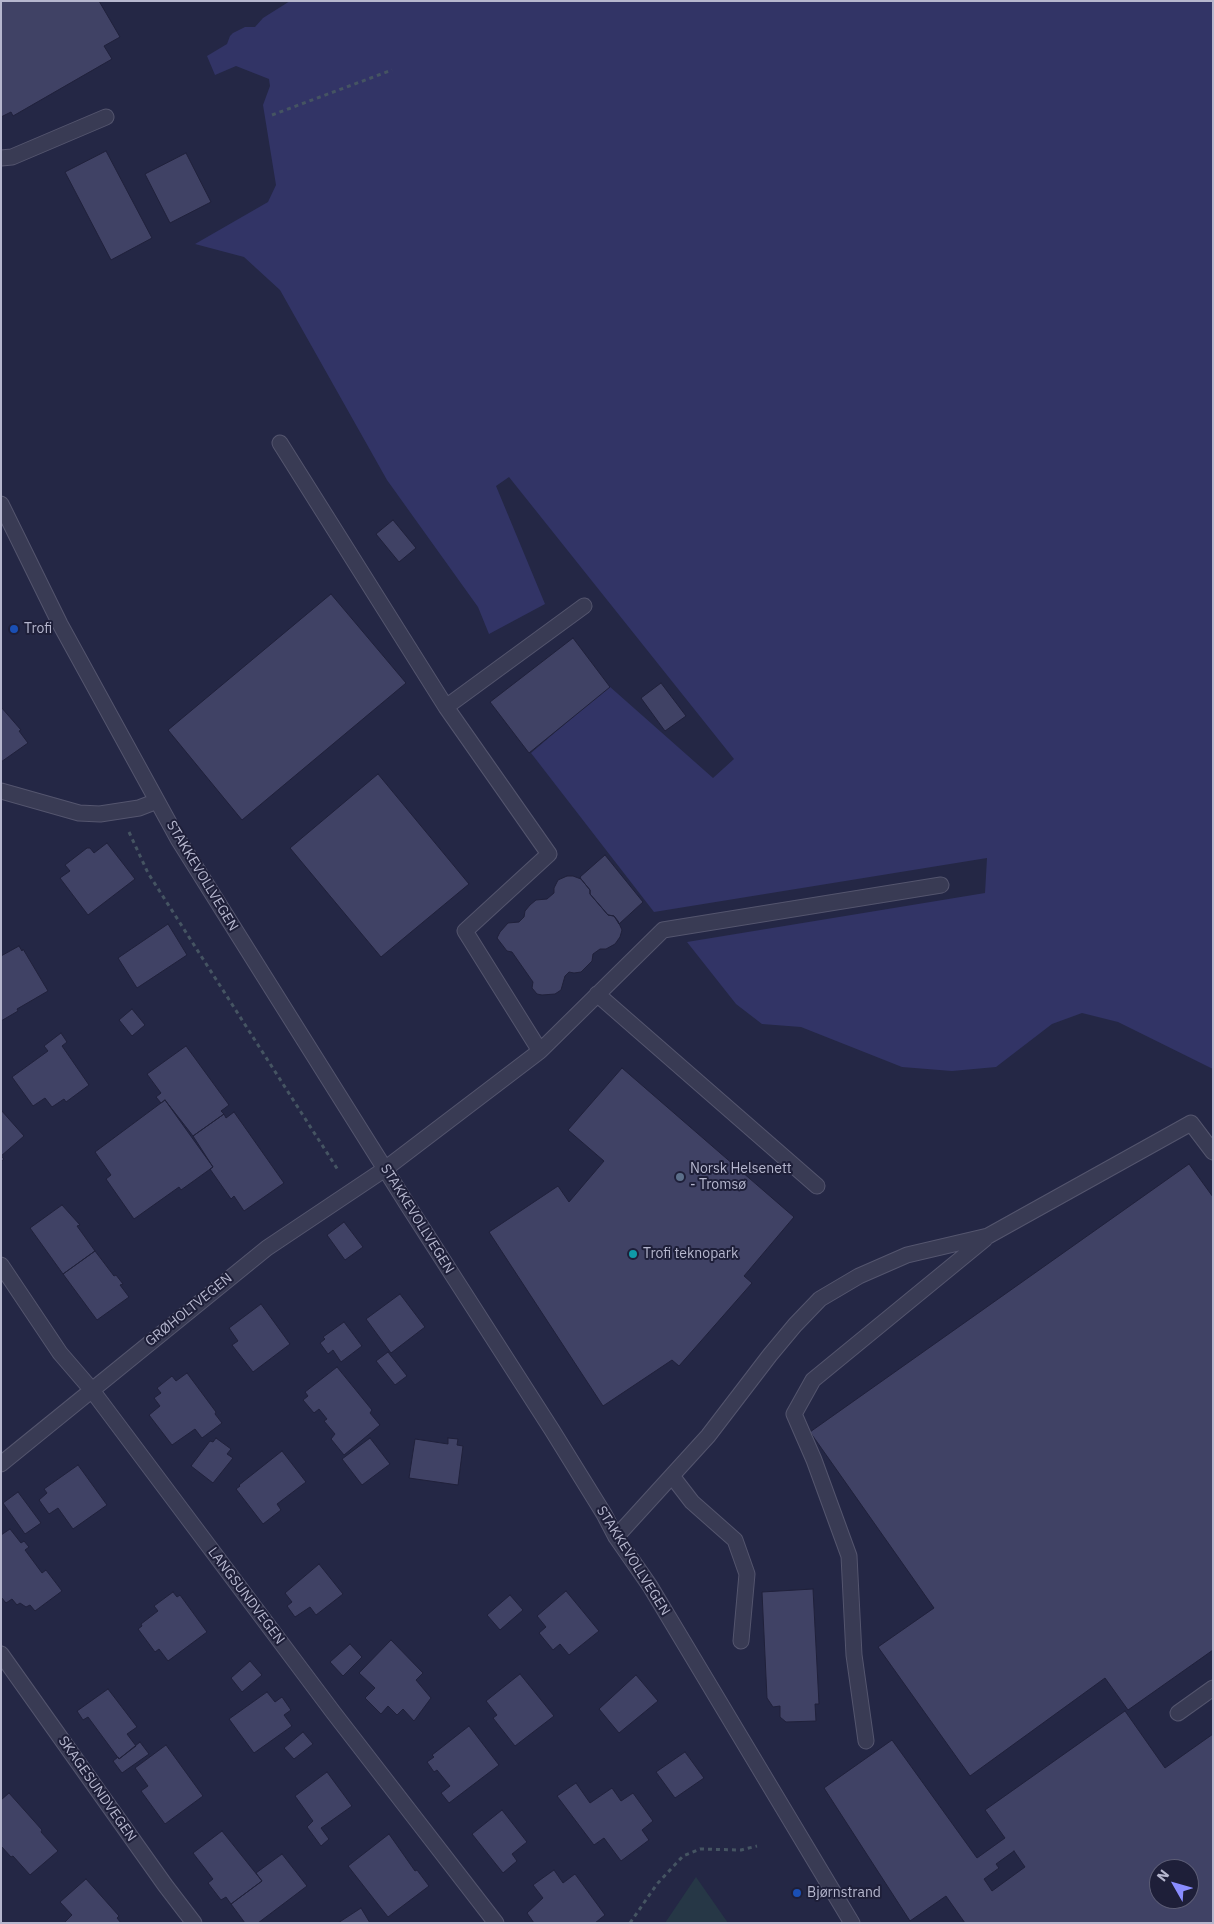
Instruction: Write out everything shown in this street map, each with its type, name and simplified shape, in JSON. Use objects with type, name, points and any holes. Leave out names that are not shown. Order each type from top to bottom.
[{"type":"street","points":[[1,158],[12,157],[106,117]]},
{"type":"street","points":[[280,443],[446,707],[549,854],[465,930],[540,1051]]},
{"type":"street","name":"STAKKEVOLLVEGEN","points":[[1,504],[60,624],[157,801],[212,896],[552,1430],[604,1514],[616,1537],[650,1586],[852,1923]]},
{"type":"street","points":[[446,707],[584,606]]},
{"type":"street","points":[[1,791],[79,813],[100,814],[139,808],[157,801]]},
{"type":"street","name":"GRØHOLTVEGEN","points":[[1,1464],[267,1248],[385,1169],[540,1051],[663,930],[941,885]]},
{"type":"street","points":[[598,994],[817,1186]]},
{"type":"street","points":[[866,1741],[854,1655],[849,1556],[814,1460],[794,1414],[814,1380],[988,1236],[1191,1123],[1213,1152]]},
{"type":"street","points":[[616,1537],[708,1436],[770,1355],[820,1300],[858,1276],[908,1256],[988,1236]]},
{"type":"street","name":"LANGSUNDVEGEN","points":[[1,1265],[60,1353],[91,1389],[333,1712],[496,1923]]},
{"type":"street","points":[[672,1476],[692,1502],[735,1540],[747,1574],[741,1641]]},
{"type":"street","name":"SKAGESUNDVEGEN","points":[[1,1654],[194,1923]]},
{"type":"street","points":[[1178,1713],[1213,1688]]},
{"type":"path","points":[[272,115],[392,70]]},
{"type":"path","points":[[119,811],[148,873],[338,1170]]},
{"type":"path","points":[[630,1923],[657,1884],[683,1856],[700,1849],[741,1850],[757,1846]]},
{"type":"shaded area","points":[[290,1],[1213,1],[1213,1069],[1118,1022],[1082,1013],[1052,1024],[996,1067],[952,1071],[902,1067],[801,1027],[762,1024],[736,1004],[687,942],[985,893],[987,858],[654,912],[531,753],[609,686],[713,778],[734,759],[509,477],[496,486],[545,604],[489,634],[478,607],[387,480],[280,290],[244,257],[195,244],[268,202],[276,185],[263,105],[270,86],[269,79],[236,66],[215,75],[207,56],[227,44],[233,33],[245,27],[255,27],[263,18]]},
{"type":"shaded area","points":[[696,1877],[728,1923],[665,1923]]},
{"type":"building","points":[[1,1],[99,1],[120,37],[104,46],[112,59],[13,116],[11,112],[1,117]]},
{"type":"building","points":[[106,151],[152,238],[111,260],[65,172]]},
{"type":"building","points":[[186,153],[211,202],[170,223],[145,174]]},
{"type":"building","points":[[393,520],[416,548],[399,562],[376,534]]},
{"type":"building","points":[[331,594],[406,683],[242,820],[168,730]]},
{"type":"building","points":[[573,638],[610,687],[529,753],[490,702]]},
{"type":"building","points":[[661,683],[686,716],[665,731],[641,698]]},
{"type":"building","points":[[1,707],[21,730],[19,731],[28,743],[1,762]]},
{"type":"building","points":[[378,774],[469,884],[381,957],[290,848]]},
{"type":"building","points":[[107,843],[135,879],[88,915],[60,878],[70,871],[65,865],[87,848],[90,848],[94,853]]},
{"type":"building","points":[[605,855],[643,902],[619,924],[614,916],[608,915],[590,894],[590,890],[580,877]]},
{"type":"building","points":[[567,876],[581,879],[590,890],[590,894],[608,915],[614,916],[622,930],[615,944],[606,949],[600,949],[593,954],[592,961],[581,972],[569,972],[565,976],[561,990],[555,994],[537,994],[532,988],[533,982],[512,952],[507,951],[497,938],[508,923],[519,922],[524,917],[525,911],[536,900],[547,899],[554,893],[558,880]]},
{"type":"building","points":[[168,924],[187,955],[137,988],[118,958]]},
{"type":"building","points":[[19,946],[22,951],[23,949],[48,991],[17,1009],[18,1011],[1,1021],[1,956]]},
{"type":"building","points":[[132,1009],[145,1025],[132,1036],[119,1020]]},
{"type":"building","points":[[61,1033],[67,1042],[62,1046],[89,1085],[66,1102],[64,1099],[52,1107],[45,1098],[33,1106],[12,1077],[48,1051],[44,1046]]},
{"type":"building","points":[[186,1046],[229,1105],[221,1111],[224,1114],[193,1136],[165,1100],[161,1103],[156,1097],[161,1093],[147,1074]]},
{"type":"building","name":"Trofi teknopark","points":[[622,1068],[794,1217],[744,1276],[752,1283],[679,1366],[672,1360],[603,1406],[489,1232],[558,1186],[569,1202],[604,1161],[568,1130]]},
{"type":"building","points":[[165,1100],[213,1167],[181,1190],[179,1187],[134,1219],[106,1179],[111,1175],[95,1152]]},
{"type":"building","points":[[1,1110],[24,1136],[1,1156]]},
{"type":"building","points":[[234,1112],[284,1183],[244,1211],[234,1196],[231,1199],[210,1169],[213,1167],[193,1136],[224,1114],[226,1118]]},
{"type":"building","points":[[1189,1164],[1213,1197],[1213,1650],[1128,1710],[1105,1678],[970,1776],[878,1647],[934,1608],[810,1432]]},
{"type":"building","points":[[62,1205],[80,1225],[77,1226],[95,1251],[63,1274],[30,1228]]},
{"type":"building","points":[[344,1222],[363,1247],[345,1260],[327,1235]]},
{"type":"building","points":[[95,1251],[114,1276],[116,1275],[123,1284],[120,1285],[129,1297],[97,1320],[63,1274]]},
{"type":"building","points":[[400,1294],[425,1327],[391,1353],[366,1319]]},
{"type":"building","points":[[261,1304],[290,1344],[253,1372],[232,1345],[238,1341],[229,1328]]},
{"type":"building","points":[[344,1322],[362,1346],[341,1362],[333,1350],[328,1354],[320,1343],[325,1339],[323,1337]]},
{"type":"building","points":[[388,1352],[407,1376],[395,1385],[376,1361]]},
{"type":"building","points":[[337,1367],[372,1410],[370,1413],[380,1425],[344,1455],[331,1439],[335,1434],[324,1421],[327,1419],[319,1409],[314,1413],[303,1400],[308,1396],[305,1392]]},
{"type":"building","points":[[187,1373],[222,1423],[202,1438],[195,1429],[172,1445],[149,1415],[160,1406],[154,1398],[161,1393],[157,1388],[172,1376],[176,1381]]},
{"type":"building","points":[[216,1438],[231,1449],[227,1454],[233,1458],[213,1483],[191,1466],[210,1441],[213,1442]]},
{"type":"building","points":[[370,1438],[390,1464],[362,1485],[342,1459]]},
{"type":"building","points":[[448,1438],[458,1439],[457,1445],[463,1446],[458,1485],[409,1478],[415,1439],[448,1444]]},
{"type":"building","points":[[282,1451],[306,1482],[277,1504],[281,1510],[263,1524],[236,1489]]},
{"type":"building","points":[[78,1465],[107,1505],[73,1529],[58,1508],[49,1514],[39,1500],[47,1493],[44,1489]]},
{"type":"building","points":[[18,1492],[41,1523],[25,1534],[3,1503]]},
{"type":"building","points":[[10,1529],[21,1543],[24,1541],[29,1547],[25,1550],[42,1573],[46,1570],[62,1591],[35,1611],[30,1605],[26,1607],[20,1603],[17,1605],[12,1599],[6,1603],[1,1597],[1,1535]]},
{"type":"building","points":[[319,1564],[343,1594],[316,1615],[310,1607],[295,1617],[287,1606],[292,1602],[285,1593]]},
{"type":"building","points":[[813,1589],[819,1704],[815,1704],[816,1721],[786,1722],[780,1717],[780,1706],[773,1707],[767,1698],[762,1592]]},
{"type":"building","points":[[566,1591],[599,1631],[569,1655],[560,1644],[553,1650],[539,1633],[546,1627],[537,1616]]},
{"type":"building","points":[[173,1592],[177,1597],[180,1595],[207,1632],[168,1661],[159,1649],[155,1652],[138,1629],[142,1626],[141,1624],[158,1611],[154,1606]]},
{"type":"building","points":[[510,1595],[523,1610],[500,1630],[487,1615]]},
{"type":"building","points":[[391,1640],[423,1673],[416,1680],[431,1698],[414,1721],[403,1709],[397,1715],[388,1706],[381,1714],[365,1698],[375,1688],[359,1673]]},
{"type":"building","points":[[350,1644],[362,1657],[343,1676],[330,1662]]},
{"type":"building","points":[[250,1661],[262,1675],[242,1692],[231,1678]]},
{"type":"building","points":[[520,1674],[554,1716],[515,1746],[493,1718],[497,1715],[486,1701]]},
{"type":"building","points":[[636,1675],[658,1701],[619,1733],[599,1709]]},
{"type":"building","points":[[108,1689],[137,1727],[127,1734],[136,1746],[119,1759],[88,1717],[83,1720],[77,1711]]},
{"type":"building","points":[[267,1692],[275,1702],[282,1697],[291,1710],[284,1715],[292,1726],[254,1753],[229,1719]]},
{"type":"building","points":[[1125,1711],[1165,1768],[1213,1734],[1213,1923],[965,1923],[946,1896],[910,1921],[824,1788],[892,1740],[977,1858],[1005,1838],[985,1810]],"holes":[[[1014,1851],[1025,1867],[992,1891],[984,1879],[999,1868],[996,1864]]]},
{"type":"building","points":[[469,1726],[499,1765],[449,1803],[441,1793],[450,1786],[437,1770],[434,1772],[427,1762],[434,1757],[432,1755]]},
{"type":"building","points":[[303,1732],[313,1744],[294,1759],[284,1748]]},
{"type":"building","points":[[140,1742],[149,1754],[122,1773],[113,1761],[118,1757],[119,1759]]},
{"type":"building","points":[[166,1745],[203,1796],[165,1824],[141,1791],[148,1786],[135,1768]]},
{"type":"building","points":[[685,1752],[704,1778],[675,1798],[656,1772]]},
{"type":"building","points":[[327,1772],[352,1806],[321,1828],[329,1839],[321,1846],[307,1827],[313,1821],[295,1796]]},
{"type":"building","points":[[576,1783],[590,1803],[612,1788],[621,1801],[633,1793],[653,1821],[642,1830],[649,1840],[621,1861],[604,1838],[594,1845],[557,1796]]},
{"type":"building","points":[[9,1793],[58,1851],[30,1875],[1,1846],[1,1800]]},
{"type":"building","points":[[502,1810],[527,1842],[512,1854],[517,1861],[503,1873],[472,1834]]},
{"type":"building","points":[[222,1831],[262,1881],[231,1904],[226,1897],[221,1900],[208,1883],[213,1879],[193,1853]]},
{"type":"building","points":[[389,1834],[415,1871],[417,1870],[429,1886],[388,1917],[348,1866]]},
{"type":"building","points":[[282,1854],[307,1886],[258,1923],[245,1923],[231,1904],[262,1881],[256,1873]]},
{"type":"building","points":[[554,1870],[563,1883],[575,1874],[605,1915],[595,1923],[534,1923],[527,1913],[543,1898],[533,1885]]},
{"type":"building","points":[[86,1879],[119,1916],[117,1918],[121,1923],[64,1923],[72,1915],[60,1902]]},
{"type":"building","points":[[361,1908],[370,1923],[338,1923]]},
{"type":"place","name":"Trofi","points":[[14,629]]},
{"type":"place","name":"Norsk Helsenett - Tromsø","points":[[680,1177]]},
{"type":"place","name":"Trofi teknopark","points":[[633,1254]]},
{"type":"place","name":"Bjørnstrand","points":[[797,1893]]}]
